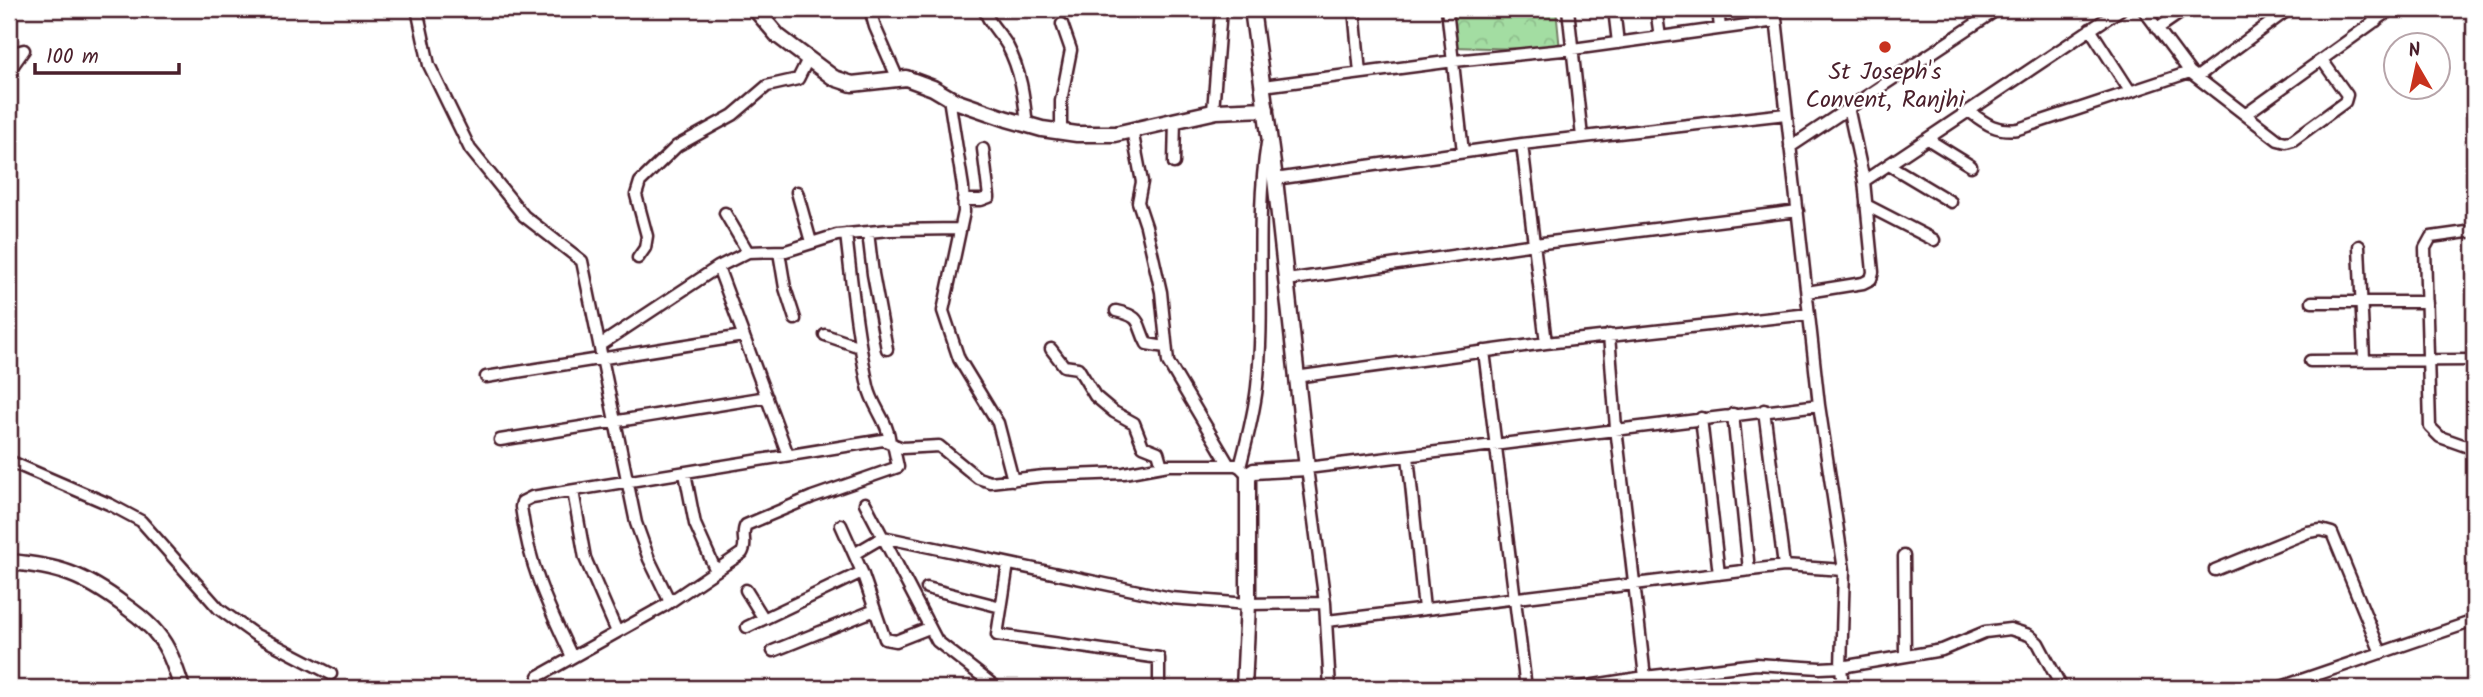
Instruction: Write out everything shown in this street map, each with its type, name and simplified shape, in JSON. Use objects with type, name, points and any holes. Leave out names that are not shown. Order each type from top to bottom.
[{"type":"street","points":[[417,9],[429,65],[470,149],[524,216],[582,261],[614,422],[642,541],[670,602]]},
{"type":"street","points":[[755,9],[778,36],[844,83],[863,83],[897,77],[921,83],[949,98],[1027,125],[1061,132],[1101,134],[1132,130],[1213,111],[1266,110]]},
{"type":"street","points":[[870,9],[897,77]]},
{"type":"street","points":[[984,9],[1006,43],[1018,70],[1023,85],[1027,125]]},
{"type":"street","points":[[1213,111],[1221,9]]},
{"type":"street","points":[[1252,9],[1325,603],[1330,688]]},
{"type":"street","points":[[1354,9],[1360,73]]},
{"type":"street","points":[[1447,9],[1463,152]]},
{"type":"street","points":[[1568,9],[1581,137]]},
{"type":"street","points":[[1614,9],[1618,43]]},
{"type":"street","points":[[1656,9],[1660,37]]},
{"type":"street","points":[[1718,9],[1720,29]]},
{"type":"street","points":[[1775,9],[1819,405],[1844,570],[1841,667],[1843,688]]},
{"type":"street","points":[[1790,147],[1998,9]]},
{"type":"street","points":[[1864,181],[2121,9]]},
{"type":"street","points":[[2143,9],[2194,75],[2278,140],[2293,140],[2341,107],[2347,95],[2322,60]]},
{"type":"street","points":[[2157,29],[2186,9]]},
{"type":"street","points":[[1970,112],[1993,128],[2007,130],[2092,106],[2130,91],[2194,75],[2287,9]]},
{"type":"street","points":[[2367,9],[2376,22]]},
{"type":"street","points":[[2246,114],[2392,9]]},
{"type":"street","points":[[1263,86],[1454,61],[1573,49],[1776,21]]},
{"type":"street","points":[[1061,132],[1061,100],[1071,50],[1062,23]]},
{"type":"street","points":[[2090,29],[2130,91]]},
{"type":"street","points":[[9,54],[24,50],[9,71]]},
{"type":"street","points":[[638,258],[645,248],[647,236],[636,195],[640,182],[677,146],[733,115],[767,86],[798,79],[808,59]]},
{"type":"street","points":[[949,98],[963,200],[960,229],[944,297],[944,318],[959,359],[999,423],[1013,480]]},
{"type":"street","points":[[1807,292],[1863,283],[1871,279],[1873,272],[1864,181],[1848,107]]},
{"type":"street","points":[[1275,179],[1521,144],[1786,114]]},
{"type":"street","points":[[1174,163],[1175,119]]},
{"type":"street","points":[[1132,130],[1142,182],[1138,202],[1161,292],[1165,347],[1172,371],[1239,469]]},
{"type":"street","points":[[1244,688],[1248,604],[1239,469],[1253,418],[1257,384],[1262,182],[1269,133]]},
{"type":"street","points":[[1929,140],[1971,166]]},
{"type":"street","points":[[1521,144],[1546,343]]},
{"type":"street","points":[[963,200],[989,197],[983,149]]},
{"type":"street","points":[[1889,165],[1951,202]]},
{"type":"street","points":[[797,192],[811,242]]},
{"type":"street","points":[[1866,205],[1934,240]]},
{"type":"street","points":[[1287,279],[1798,211]]},
{"type":"street","points":[[725,213],[748,252]]},
{"type":"street","points":[[600,345],[718,267],[748,252],[779,251],[846,234],[960,229]]},
{"type":"street","points":[[2474,231],[2431,237],[2425,248],[2430,427],[2440,437],[2474,449]]},
{"type":"street","points":[[868,232],[887,349]]},
{"type":"street","points":[[539,676],[670,602],[716,571],[744,550],[743,531],[746,525],[812,497],[898,467],[887,426],[869,390],[860,347],[846,234]]},
{"type":"street","points":[[2359,246],[2364,359]]},
{"type":"street","points":[[779,251],[785,288],[795,319]]},
{"type":"street","points":[[718,267],[788,455]]},
{"type":"street","points":[[2312,302],[2427,302]]},
{"type":"street","points":[[1116,311],[1135,317],[1142,326],[1147,344],[1165,347]]},
{"type":"street","points":[[1296,377],[1609,335],[1810,314]]},
{"type":"street","points":[[825,335],[860,347]]},
{"type":"street","points":[[1609,335],[1616,428],[1645,677]]},
{"type":"street","points":[[486,377],[743,336]]},
{"type":"street","points":[[1051,349],[1064,366],[1078,368],[1095,396],[1114,412],[1134,423],[1143,446],[1158,452],[1162,466]]},
{"type":"street","points":[[1484,351],[1526,688]]},
{"type":"street","points":[[2310,361],[2474,360]]},
{"type":"street","points":[[500,440],[767,397]]},
{"type":"street","points":[[572,657],[537,580],[521,507],[526,499],[877,440],[902,448],[939,446],[982,480],[990,482],[1109,474],[1162,466],[1254,471],[1307,468],[1819,405]]},
{"type":"street","points":[[1764,410],[1784,566]]},
{"type":"street","points":[[1733,414],[1749,570]]},
{"type":"street","points":[[1702,418],[1718,574]]},
{"type":"street","points":[[1408,456],[1423,609]]},
{"type":"street","points":[[9,461],[141,521],[219,609],[254,634],[331,674]]},
{"type":"street","points":[[685,473],[695,524],[716,571]]},
{"type":"street","points":[[573,491],[585,558],[617,632]]},
{"type":"street","points":[[865,503],[929,628],[942,647],[997,688]]},
{"type":"street","points":[[841,525],[862,572],[882,633],[890,642],[929,628]]},
{"type":"street","points":[[2215,570],[2308,532],[2320,530],[2332,533],[2381,653]]},
{"type":"street","points":[[855,555],[883,537],[1171,597],[1248,604],[1325,603]]},
{"type":"street","points":[[1904,556],[1905,656]]},
{"type":"street","points":[[9,562],[38,565],[75,574],[107,593],[158,634],[166,646],[182,688]]},
{"type":"street","points":[[1008,564],[996,631],[1000,637],[1159,658],[1159,688]]},
{"type":"street","points":[[1327,621],[1784,566],[1844,570]]},
{"type":"street","points":[[747,627],[862,572]]},
{"type":"street","points":[[926,588],[1001,607]]},
{"type":"street","points":[[746,590],[764,619]]},
{"type":"street","points":[[773,651],[875,610]]},
{"type":"street","points":[[2278,688],[2474,623]]},
{"type":"street","points":[[1575,688],[1756,664],[1841,667],[1942,650],[1990,631],[2018,630],[2029,635],[2045,653],[2062,688]]},
{"type":"green space","points":[[1450,9],[1556,9],[1560,50],[1452,47]]},
{"type":"place","name":"St Joseph's Convent, Ranjhi","points":[[1885,47]]}]
